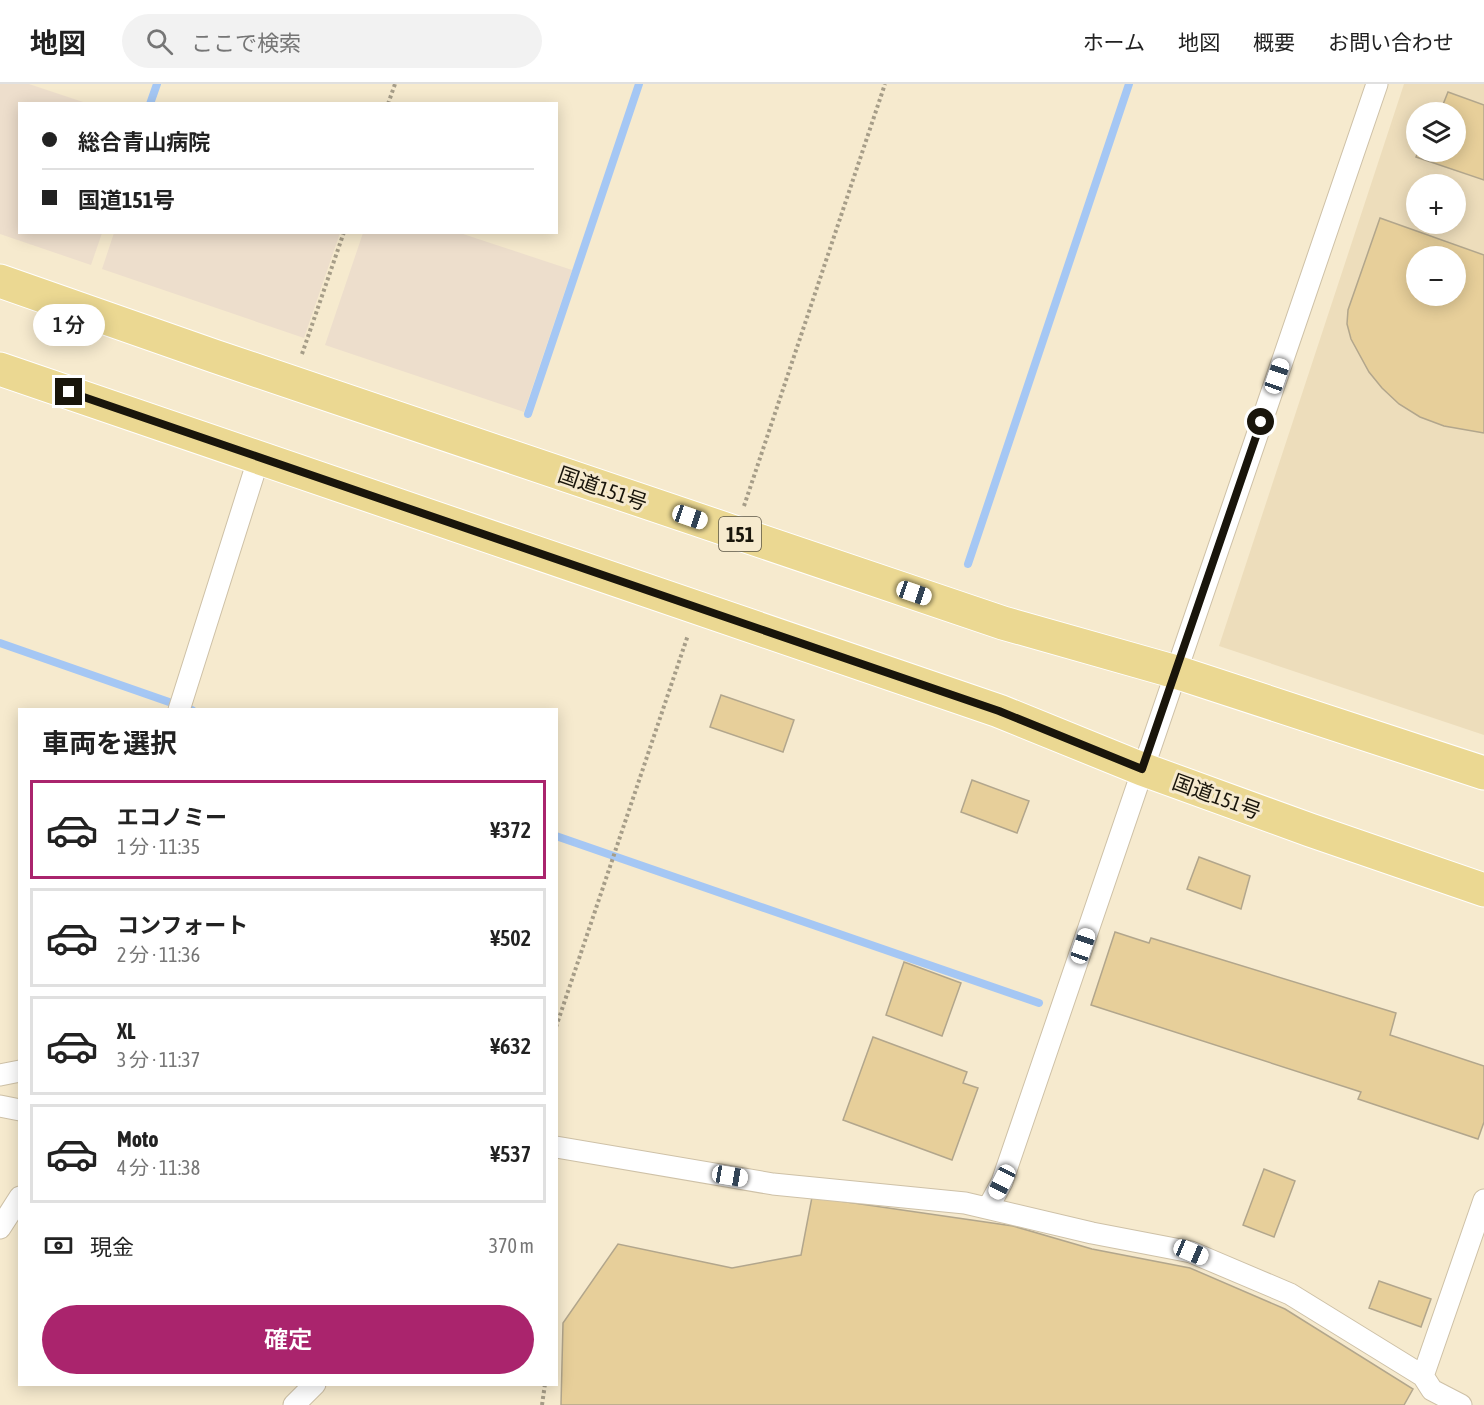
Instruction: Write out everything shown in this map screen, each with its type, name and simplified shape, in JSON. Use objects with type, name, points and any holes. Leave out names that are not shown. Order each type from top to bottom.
[{"type":"highway","name":"国道151号","points":[[0,281],[1003,623],[1176,672],[1484,773]]},
{"type":"highway","name":"国道151号","points":[[0,369],[999,711],[1142,769],[1484,890]]},
{"type":"street","points":[[988,1208],[1002,1182],[1377,84]]},
{"type":"street","points":[[180,708],[259,457]]},
{"type":"street","points":[[0,1075],[18,1071]]},
{"type":"street","points":[[0,1106],[18,1110]]},
{"type":"street","points":[[558,1147],[773,1184],[965,1203],[1092,1233],[1191,1252],[1290,1294],[1428,1390],[1461,1405]]},
{"type":"street","points":[[0,1228],[18,1200]]},
{"type":"street","points":[[1428,1390],[1484,1200]]},
{"type":"street","points":[[294,1405],[313,1386]]},
{"type":"path","points":[[389,102],[395,84]]},
{"type":"path","points":[[735,532],[885,84]]},
{"type":"path","points":[[292,382],[343,234]]},
{"type":"path","points":[[558,1021],[698,607]]},
{"type":"path","points":[[542,1405],[545,1386]]},
{"type":"shaded area","points":[[0,84],[29,84],[83,102],[18,102],[18,234],[102,234],[91,265],[0,234]]},
{"type":"shaded area","points":[[1404,84],[1484,84],[1484,735],[1219,646]]},
{"type":"shaded area","points":[[113,234],[340,234],[304,338],[102,269]]},
{"type":"shaded area","points":[[363,234],[463,234],[572,270],[524,412],[325,345]]},
{"type":"building","points":[[1448,92],[1484,105],[1484,180],[1431,162],[1466,162],[1466,102],[1444,102]]},
{"type":"building","points":[[1380,218],[1406,227],[1406,234],[1425,234],[1459,246],[1406,246],[1406,306],[1466,306],[1466,249],[1484,255],[1484,433],[1444,426],[1420,417],[1399,404],[1369,372],[1351,339],[1347,324],[1348,310]]},
{"type":"building","points":[[721,695],[794,720],[783,752],[710,727]]},
{"type":"building","points":[[972,780],[1029,801],[1017,833],[961,812]]},
{"type":"building","points":[[1199,857],[1250,876],[1241,909],[1187,889]]},
{"type":"building","points":[[1115,932],[1149,943],[1151,938],[1396,1013],[1390,1035],[1484,1066],[1484,1122],[1478,1139],[1358,1099],[1361,1092],[1091,1005]]},
{"type":"building","points":[[904,962],[961,983],[942,1036],[886,1015]]},
{"type":"building","points":[[873,1037],[967,1072],[963,1083],[978,1088],[952,1160],[843,1120]]},
{"type":"building","points":[[1264,1169],[1295,1181],[1274,1237],[1243,1225]]},
{"type":"building","points":[[812,1197],[1013,1226],[1092,1249],[1190,1268],[1285,1309],[1413,1389],[1404,1405],[561,1405],[563,1323],[618,1244],[732,1268],[801,1255]]},
{"type":"building","points":[[1379,1281],[1431,1299],[1421,1327],[1369,1308]]},
{"type":"waterway","points":[[151,102],[157,84]]},
{"type":"waterway","points":[[528,414],[639,84]]},
{"type":"waterway","points":[[968,564],[1129,84]]},
{"type":"waterway","points":[[0,643],[186,708]]},
{"type":"waterway","points":[[558,837],[1039,1003]]},
{"type":"route","points":[[69,392],[999,711],[1142,769],[1261,422]]}]
